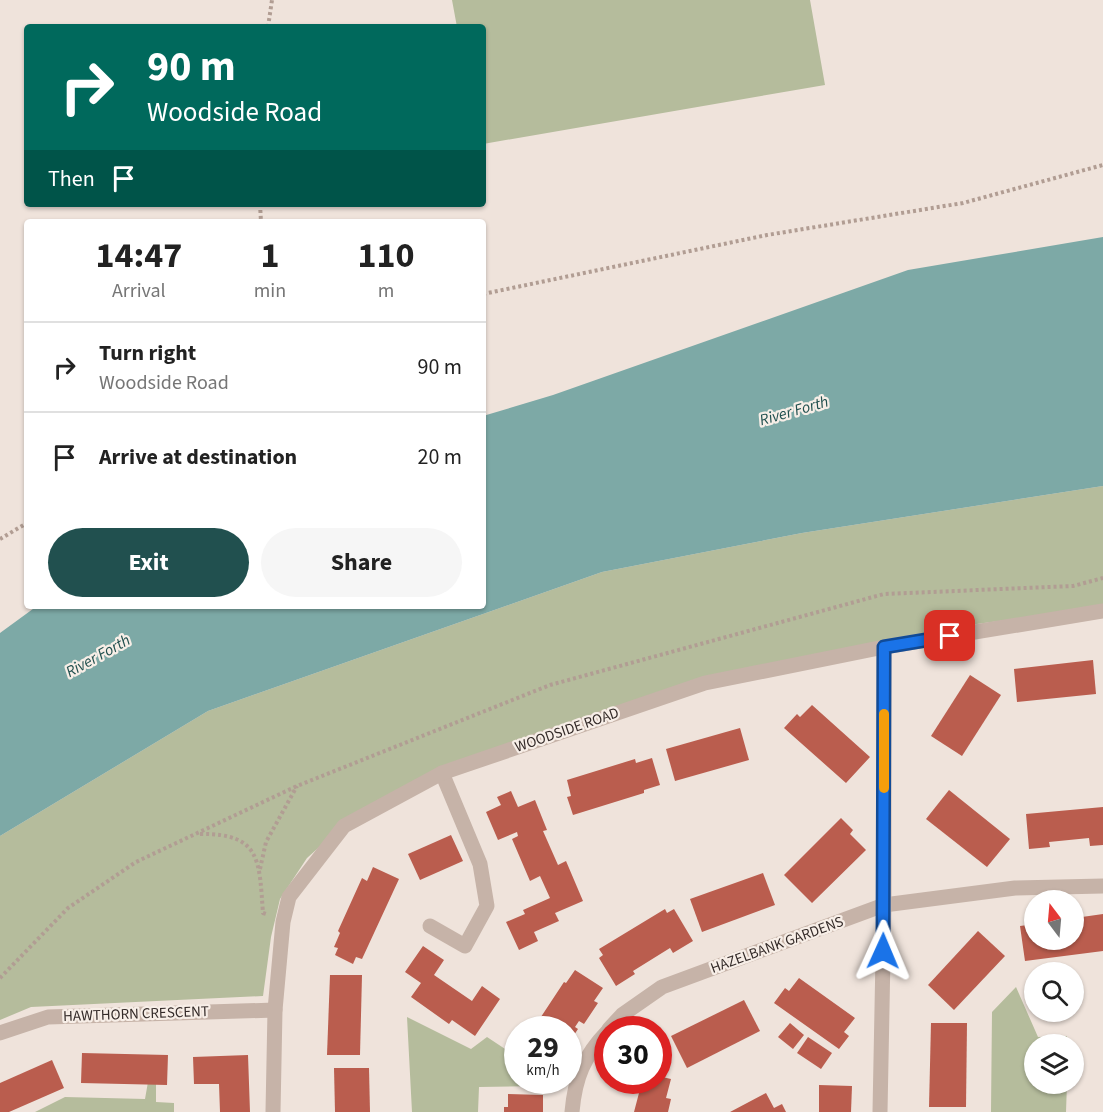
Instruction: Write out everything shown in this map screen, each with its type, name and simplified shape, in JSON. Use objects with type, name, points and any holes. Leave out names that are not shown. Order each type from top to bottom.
[{"type":"street","name":"WOODSIDE ROAD","points":[[273,1112],[275,1010],[283,922],[289,897],[344,826],[442,773],[705,683],[884,647],[1103,611]]},
{"type":"street","points":[[880,1112],[884,905],[884,647]]},
{"type":"street","points":[[430,926],[465,946],[487,906],[480,864],[442,773]]},
{"type":"street","name":"HAZELBANK GARDENS","points":[[621,1016],[662,987],[884,905],[1015,888],[1103,886]]},
{"type":"street","name":"HAWTHORN CRESCENT","points":[[0,1033],[48,1017],[275,1010]]},
{"type":"street","name":"HAZELBANK GARDENS","points":[[572,1112],[574,1093],[588,1051],[594,1045]]},
{"type":"path","points":[[268,24],[272,0]]},
{"type":"path","points":[[486,293],[767,235],[963,203],[1103,165]]},
{"type":"path","points":[[0,539],[24,525]]},
{"type":"path","points":[[283,922],[263,913],[260,870],[266,842],[297,786]]},
{"type":"path","points":[[196,834],[234,836],[252,851],[260,870]]},
{"type":"green space","points":[[452,0],[810,0],[825,85],[486,143],[486,24],[456,24]]},
{"type":"green space","points":[[1103,486],[1103,607],[962,626],[879,642],[662,692],[363,808],[307,858],[280,899],[271,937],[263,996],[31,1007],[0,1020],[0,836],[208,711],[602,572],[802,533]]},
{"type":"green space","points":[[1016,987],[1024,1005],[1024,1022],[1031,1022],[1037,1034],[1024,1034],[1024,1094],[1067,1094],[1066,1112],[991,1112],[992,1012]]},
{"type":"green space","points":[[407,1017],[471,1049],[487,1037],[504,1048],[504,1087],[479,1087],[478,1112],[412,1112]]},
{"type":"green space","points":[[148,1082],[156,1082],[156,1102],[174,1103],[174,1112],[35,1112],[65,1097],[145,1099]]},
{"type":"water","name":"River Forth","points":[[1103,237],[1103,486],[802,533],[602,572],[208,711],[0,836],[0,633],[33,609],[486,609],[486,415],[553,395],[908,270]]},
{"type":"building","points":[[1093,660],[1096,694],[1017,702],[1014,669]]},
{"type":"building","points":[[970,675],[1001,695],[962,756],[931,736]]},
{"type":"building","points":[[812,705],[870,757],[846,783],[784,728],[797,714],[800,717]]},
{"type":"building","points":[[740,728],[749,760],[675,781],[666,749]]},
{"type":"building","points":[[652,758],[660,785],[644,790],[644,793],[573,815],[567,797],[571,796],[567,780],[635,759],[636,763]]},
{"type":"building","points":[[949,790],[1010,839],[987,867],[926,819]]},
{"type":"building","points":[[511,791],[518,807],[535,800],[547,830],[543,831],[558,865],[566,861],[583,901],[555,913],[559,921],[534,932],[538,941],[519,950],[506,922],[525,914],[523,910],[550,898],[540,876],[530,881],[512,839],[518,836],[517,832],[498,840],[486,812],[501,805],[497,797]]},
{"type":"building","points":[[1103,807],[1103,845],[1090,846],[1089,838],[1049,842],[1050,847],[1029,849],[1026,814]]},
{"type":"building","points":[[841,818],[853,830],[850,834],[866,850],[812,903],[784,875]]},
{"type":"building","points":[[451,835],[463,861],[420,880],[408,854]]},
{"type":"building","points":[[373,867],[399,879],[362,959],[356,957],[353,964],[335,955],[338,948],[334,947],[340,933],[338,931],[362,878],[367,881]]},
{"type":"building","points":[[763,873],[775,905],[702,932],[690,899]]},
{"type":"building","points":[[665,909],[667,913],[674,909],[693,941],[673,953],[670,948],[633,971],[635,974],[616,986],[599,958],[603,955],[599,949]]},
{"type":"building","points":[[1103,914],[1103,951],[1025,961],[1020,926],[1024,925],[1024,950],[1084,950],[1084,917]]},
{"type":"building","points":[[978,931],[1005,956],[954,1010],[928,985]]},
{"type":"building","points":[[423,946],[444,960],[434,975],[472,1001],[482,986],[500,999],[475,1036],[452,1020],[449,1024],[411,997],[421,983],[405,972]]},
{"type":"building","points":[[575,970],[603,988],[594,1001],[598,1003],[584,1024],[582,1016],[542,1016],[564,982],[566,983]]},
{"type":"building","points":[[330,975],[362,975],[360,1055],[327,1055]]},
{"type":"building","points":[[799,978],[855,1018],[844,1032],[849,1036],[839,1049],[774,1003],[785,988],[789,991]]},
{"type":"building","points":[[744,1000],[760,1031],[687,1068],[672,1036]]},
{"type":"building","points":[[790,1023],[804,1035],[793,1049],[778,1037]]},
{"type":"building","points":[[931,1023],[967,1023],[966,1107],[929,1107]]},
{"type":"building","points":[[808,1037],[832,1053],[821,1069],[797,1053]]},
{"type":"building","points":[[82,1053],[168,1055],[167,1085],[81,1083]]},
{"type":"building","points":[[248,1055],[250,1112],[220,1112],[219,1084],[194,1084],[193,1057]]},
{"type":"building","points":[[52,1060],[64,1088],[9,1112],[0,1112],[0,1083]]},
{"type":"building","points":[[334,1068],[369,1068],[370,1112],[335,1112]]},
{"type":"building","points":[[819,1085],[852,1086],[851,1112],[819,1112]]},
{"type":"building","points":[[766,1093],[774,1108],[782,1104],[786,1112],[730,1112]]},
{"type":"building","points":[[508,1094],[543,1095],[543,1112],[504,1112],[504,1107],[508,1107]]},
{"type":"building","points":[[639,1094],[667,1094],[666,1098],[671,1099],[668,1112],[634,1112]]},
{"type":"slow traffic","points":[[884,714],[884,788]]},
{"type":"route","points":[[883,951],[884,647],[950,636]]}]
